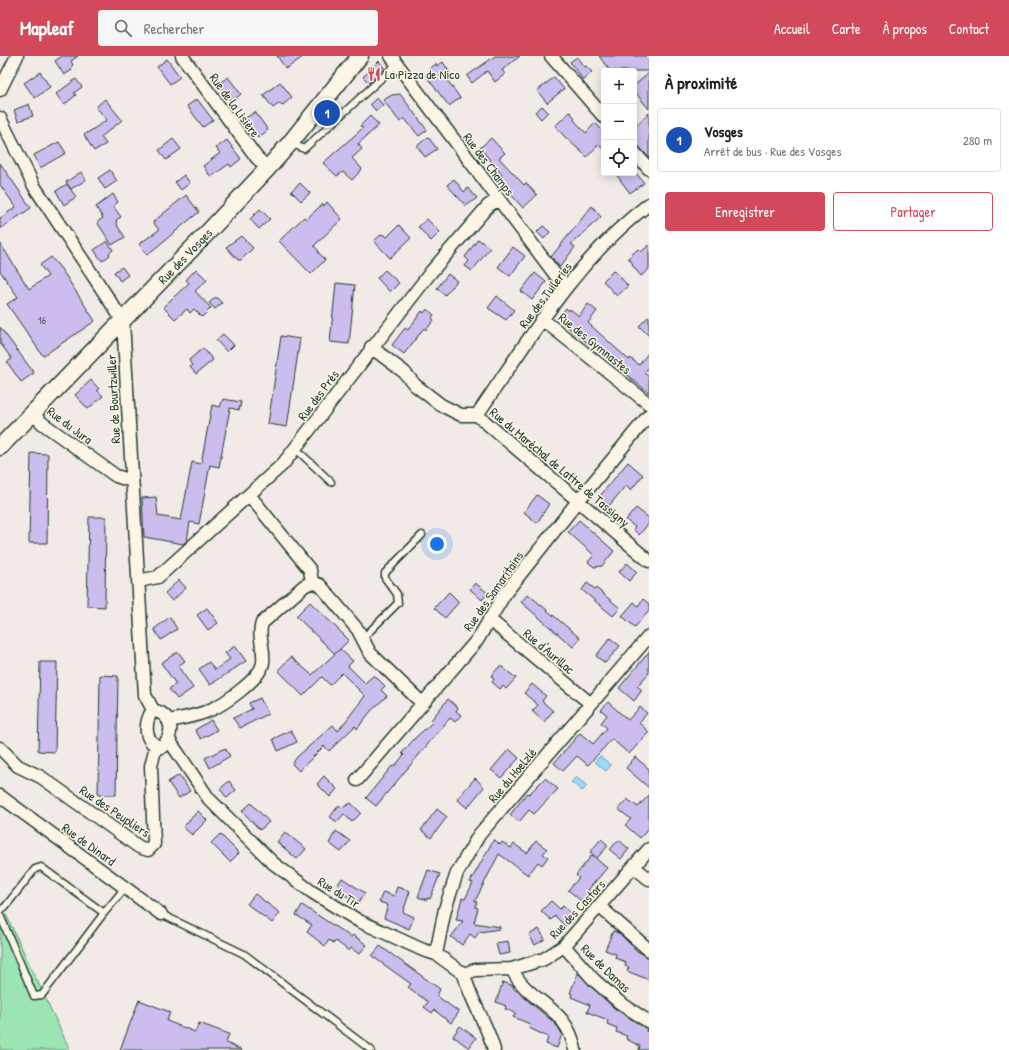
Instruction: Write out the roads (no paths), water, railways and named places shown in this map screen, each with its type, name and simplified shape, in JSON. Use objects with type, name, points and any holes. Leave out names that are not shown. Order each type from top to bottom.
[{"type":"main road","name":"Rue des Vosges","points":[[0,447],[123,321],[268,168],[360,56]]},
{"type":"street","points":[[0,90],[17,56]]},
{"type":"street","name":"Rue de la Lisière","points":[[182,56],[257,158],[268,168]]},
{"type":"street","points":[[551,56],[601,114]]},
{"type":"street","name":"Rue des Champs","points":[[394,60],[557,277],[567,287]]},
{"type":"street","points":[[0,118],[34,186],[123,321]]},
{"type":"street","points":[[637,155],[649,169]]},
{"type":"street","name":"Rue des Prés","points":[[138,581],[158,577],[250,496],[283,464],[371,347],[431,272],[488,206],[498,199]]},
{"type":"street","name":"Rue des Tuileries","points":[[477,415],[542,319],[567,287],[600,248],[633,216],[649,204]]},
{"type":"street","name":"Rue des Gymnastes","points":[[542,319],[649,404]]},
{"type":"street","name":"Rue de Bourtzwiller","points":[[123,321],[145,695],[154,710]]},
{"type":"street","name":"Rue du Maréchal de Lattre de Tassigny","points":[[371,347],[404,372],[415,385],[441,404],[461,415],[477,415],[578,501],[647,554]]},
{"type":"street","name":"Rue du Jura","points":[[32,414],[42,423],[116,476],[132,481]]},
{"type":"street","name":"Rue des Samaritains","points":[[357,780],[478,639],[506,592],[649,415]]},
{"type":"street","points":[[250,496],[310,570],[312,582]]},
{"type":"street","points":[[169,721],[209,711],[226,701],[258,673],[263,662],[259,631],[262,623],[304,586],[312,582],[320,585],[362,638],[370,653],[422,703]]},
{"type":"street","name":"Rue d'Aurillac","points":[[489,619],[591,704]]},
{"type":"street","name":"Rue du Hoelzlé","points":[[436,954],[445,909],[457,873],[480,835],[649,636]]},
{"type":"street","points":[[154,710],[162,713],[169,721],[169,740],[162,747],[156,746],[148,739],[146,729],[148,716],[154,710]]},
{"type":"street","name":"Rue du Tir","points":[[169,740],[209,799],[273,863],[312,892],[358,921],[423,950],[436,954],[464,974]]},
{"type":"street","name":"Rue des Peupliers","points":[[0,748],[18,766],[41,777],[139,847],[148,850],[154,844],[151,766],[156,746]]},
{"type":"street","name":"Rue de Dinard","points":[[0,796],[160,914]]},
{"type":"street","name":"Rue des Castors","points":[[464,974],[475,970],[512,969],[544,959],[564,946],[649,850]]},
{"type":"street","points":[[634,867],[649,879]]},
{"type":"street","points":[[600,907],[649,950]]},
{"type":"street","name":"Rue de Damas","points":[[564,946],[594,980],[619,1002],[649,1022]]},
{"type":"street","points":[[512,969],[517,979],[559,1016],[567,1025],[573,1036],[575,1050]]},
{"type":"street","points":[[464,974],[468,989],[485,1022],[494,1050]]},
{"type":"lane","points":[[290,143],[304,149],[394,60]]},
{"type":"lane","points":[[296,448],[331,482]]},
{"type":"lane","points":[[362,638],[398,603],[397,594],[384,578],[385,573],[422,535]]},
{"type":"lane","points":[[0,910],[5,907],[35,869],[41,868],[104,913]]},
{"type":"lane","points":[[0,915],[34,996],[42,995],[104,913],[125,888]]},
{"type":"lane","points":[[160,914],[244,954],[371,1050]]},
{"type":"water","points":[[600,756],[611,765],[606,771],[595,762]]},
{"type":"water","points":[[576,777],[587,786],[582,791],[571,782]]},
{"type":"place","name":"La Pizza de Nico","points":[[374,74]]},
{"type":"place","name":"Vosges","points":[[327,113]]}]
